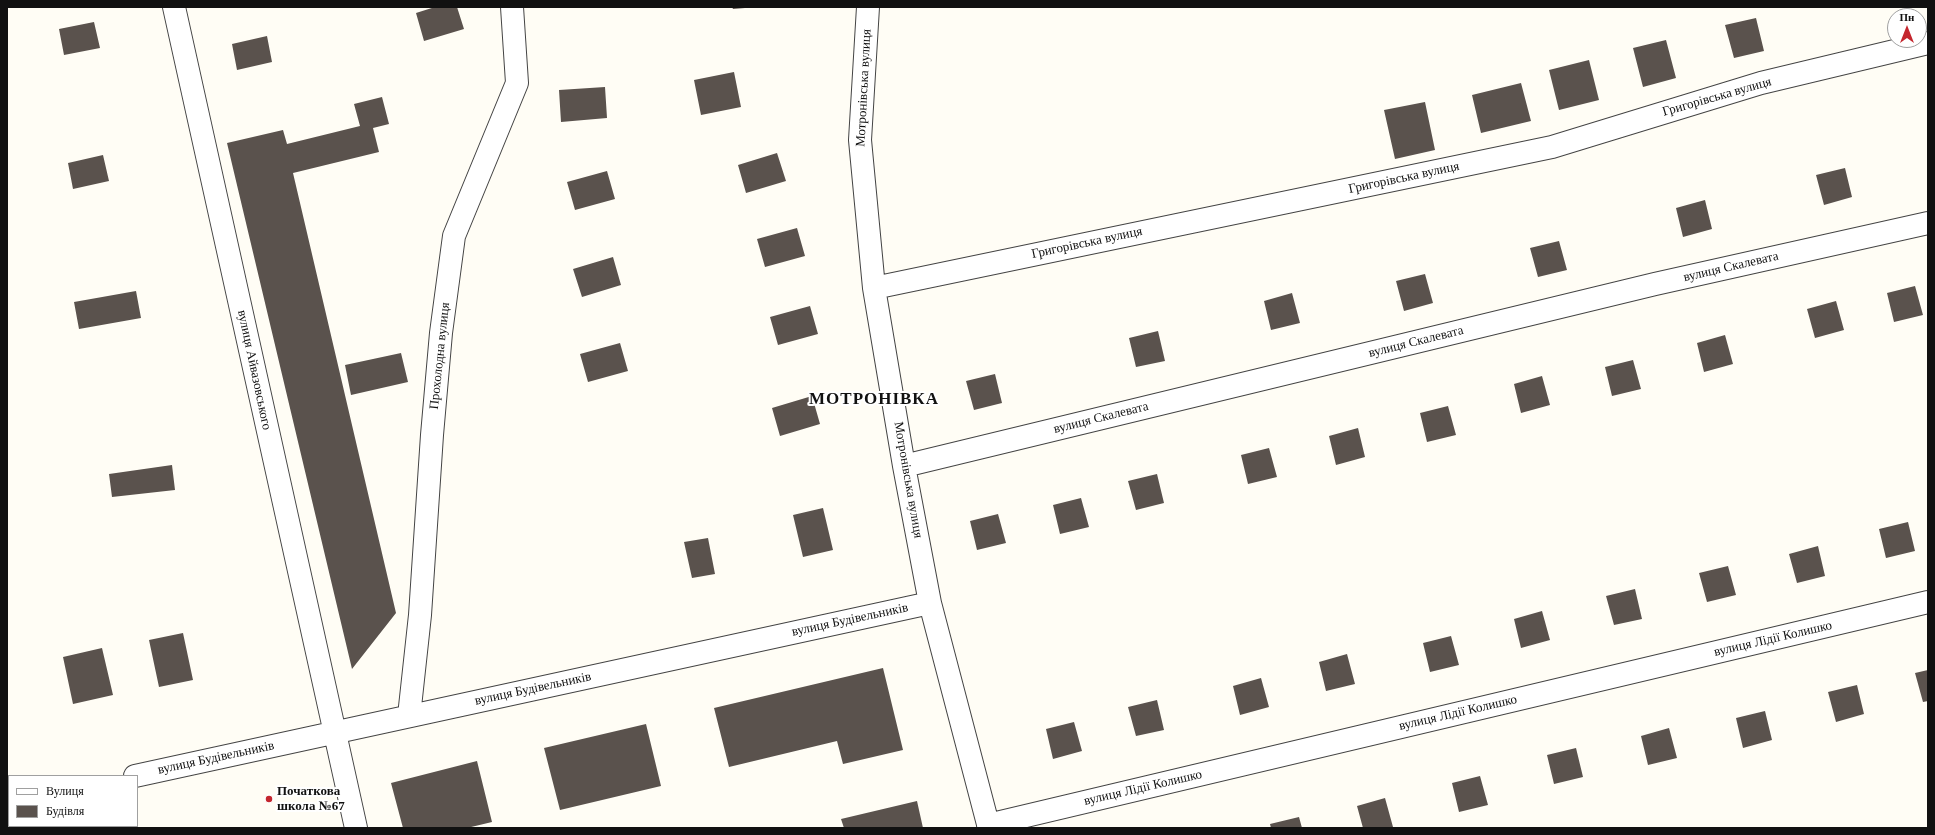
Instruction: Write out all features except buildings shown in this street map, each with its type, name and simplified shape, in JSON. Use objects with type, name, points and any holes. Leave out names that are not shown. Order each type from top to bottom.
[{"type":"street","name":"вулиця Айвазовського","points":[[174,7],[356,828]]},
{"type":"street","name":"Прохолодна вулиця","points":[[409,716],[420,615],[432,435],[441,332],[454,236],[517,83],[512,7]]},
{"type":"street","name":"Мотронівська вулиця","points":[[868,7],[860,140],[874,288],[904,466],[930,603],[988,826]]},
{"type":"street","name":"Григорівська вулиця","points":[[874,288],[1552,147],[1761,83],[1928,43]]},
{"type":"street","name":"вулиця Скалевата","points":[[904,466],[1655,284],[1928,223]]},
{"type":"street","name":"вулиця Лідії Колишко","points":[[988,826],[1928,602]]},
{"type":"street","name":"вулиця Будівельників","points":[[138,776],[930,603]]},
{"type":"place","name":"Початкова школа №67","points":[[269,799]]},
{"type":"district","name":"МОТРОНІВКА","points":[[874,400]]}]
